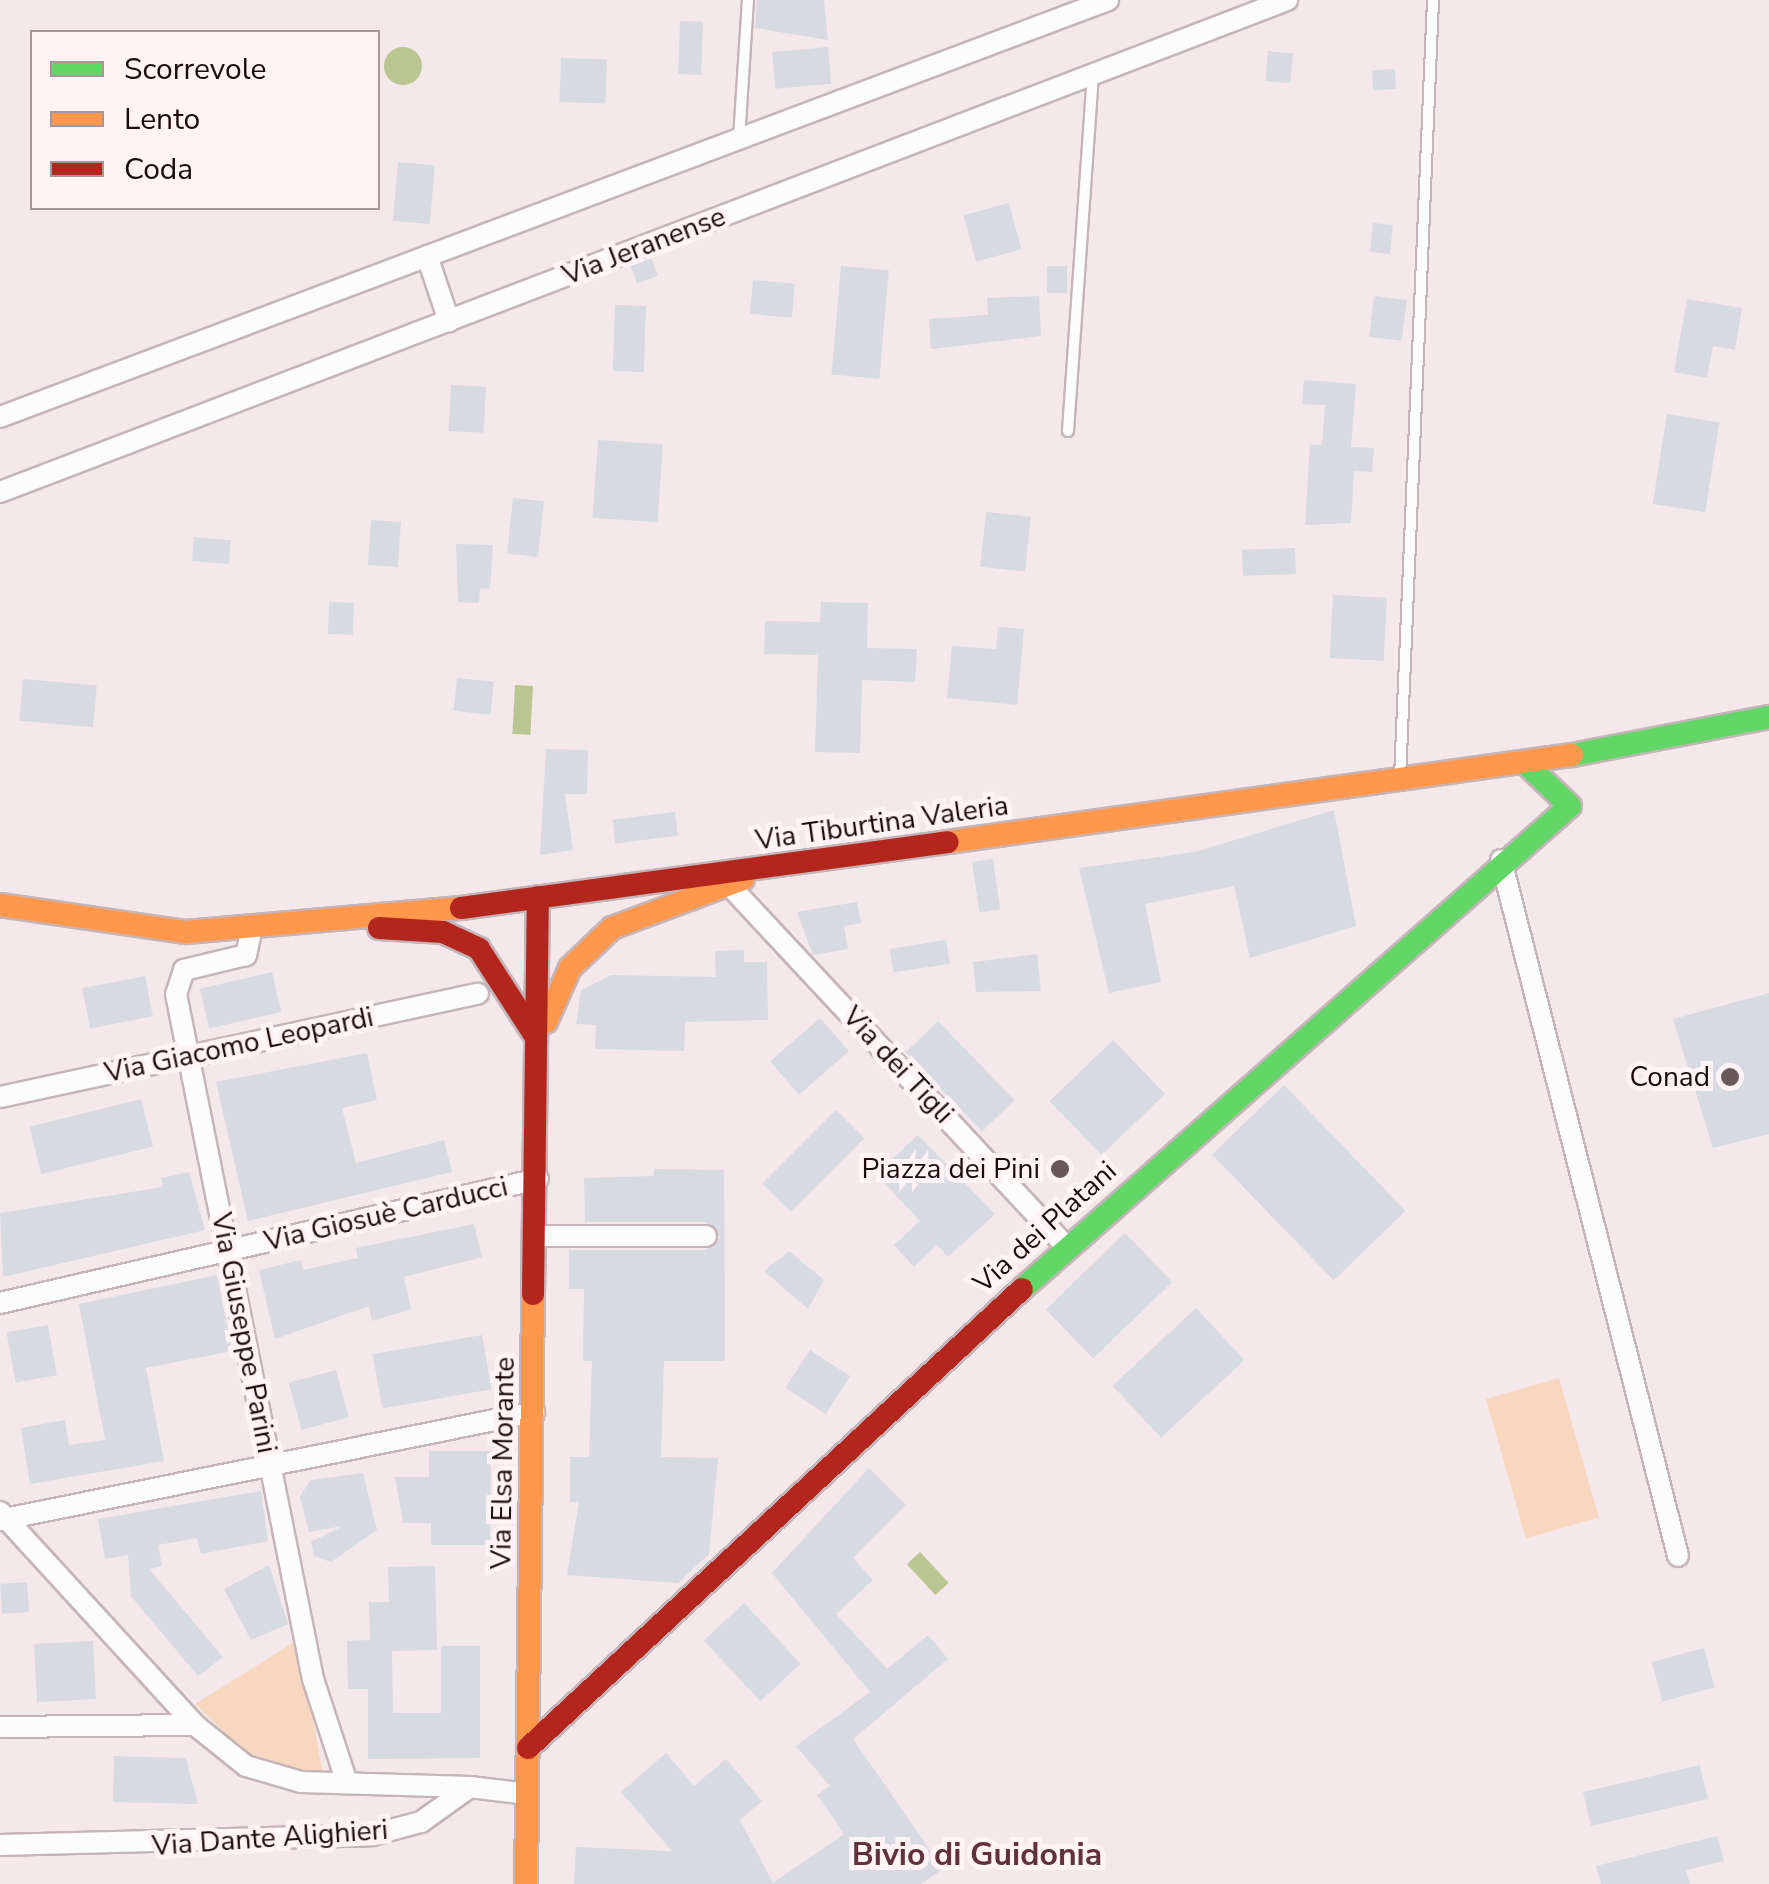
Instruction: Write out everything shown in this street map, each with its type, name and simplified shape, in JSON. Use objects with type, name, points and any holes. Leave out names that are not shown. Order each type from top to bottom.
[{"type":"street","points":[[0,417],[1108,0]]},
{"type":"street","name":"Via Jeranense","points":[[0,492],[1288,0]]},
{"type":"street","points":[[427,256],[449,321]]},
{"type":"street","name":"Via Tiburtina Valeria","points":[[0,905],[156,929],[251,932],[324,926],[764,870],[1526,764],[1769,718]]},
{"type":"street","name":"Via dei Platani","points":[[528,1748],[1067,1246],[1501,860],[1570,806],[1526,764]]},
{"type":"street","points":[[1501,860],[1678,1556]]},
{"type":"street","name":"Via Elsa Morante","points":[[538,1044],[564,976],[597,940],[649,907],[729,885],[764,870]]},
{"type":"street","name":"Via dei Tigli","points":[[729,885],[1067,1246]]},
{"type":"street","name":"Via Elsa Morante","points":[[526,1884],[538,1236],[538,897]]},
{"type":"street","name":"Via Elsa Morante","points":[[324,926],[424,930],[468,942],[506,978],[538,1044]]},
{"type":"street","name":"Via Giuseppe Parini","points":[[251,932],[246,955],[176,980],[313,1678],[347,1783]]},
{"type":"street","name":"Via Giacomo Leopardi","points":[[0,1097],[478,994]]},
{"type":"street","name":"Via Giosuè Carducci","points":[[0,1303],[538,1179]]},
{"type":"street","points":[[538,1236],[706,1236]]},
{"type":"street","points":[[2,1517],[271,1470],[534,1412]]},
{"type":"street","points":[[2,1517],[195,1726],[256,1772],[347,1783],[470,1787],[528,1794]]},
{"type":"street","points":[[0,1727],[195,1726]]},
{"type":"street","name":"Via Dante Alighieri","points":[[0,1845],[173,1847],[381,1834],[421,1822],[470,1787]]},
{"type":"lane","points":[[739,139],[748,0]]},
{"type":"lane","points":[[1400,781],[1433,0]]},
{"type":"lane","points":[[1068,431],[1093,74]]},
{"type":"shaded area","points":[[403,47],[417,52],[422,66],[417,80],[403,85],[389,80],[384,66],[389,52]]},
{"type":"shaded area","points":[[515,685],[533,686],[530,735],[512,734]]},
{"type":"shaded area","points":[[1559,1378],[1599,1517],[1526,1538],[1486,1399]]},
{"type":"shaded area","points":[[920,1552],[949,1583],[935,1595],[907,1564]]},
{"type":"shaded area","points":[[299,1639],[323,1776],[252,1759],[195,1704]]},
{"type":"building","points":[[757,0],[824,0],[828,40],[755,28]]},
{"type":"building","points":[[680,21],[703,22],[701,75],[678,74]]},
{"type":"building","points":[[828,47],[831,84],[775,89],[772,52]]},
{"type":"building","points":[[1268,51],[1293,53],[1290,83],[1265,81]]},
{"type":"building","points":[[561,58],[607,60],[605,104],[559,102]]},
{"type":"building","points":[[1395,69],[1396,89],[1373,90],[1372,70]]},
{"type":"building","points":[[398,162],[435,165],[430,224],[393,221]]},
{"type":"building","points":[[1009,203],[1021,249],[976,262],[964,215]]},
{"type":"building","points":[[1373,223],[1393,225],[1390,254],[1370,252]]},
{"type":"building","points":[[651,258],[658,276],[637,284],[630,266]]},
{"type":"building","points":[[841,266],[889,270],[879,379],[832,375]]},
{"type":"building","points":[[1047,266],[1067,266],[1067,293],[1047,293]]},
{"type":"building","points":[[753,280],[795,284],[792,318],[750,314]]},
{"type":"building","points":[[1039,296],[1041,336],[931,349],[929,319],[988,315],[987,298]]},
{"type":"building","points":[[1374,296],[1407,300],[1402,341],[1369,337]]},
{"type":"building","points":[[1687,299],[1742,308],[1735,350],[1713,346],[1707,378],[1674,372]]},
{"type":"building","points":[[615,305],[646,306],[644,372],[613,371]]},
{"type":"building","points":[[1304,380],[1356,384],[1351,447],[1374,448],[1372,472],[1354,471],[1351,523],[1305,525],[1310,444],[1322,445],[1325,405],[1302,404]]},
{"type":"building","points":[[451,385],[486,387],[484,433],[449,431]]},
{"type":"building","points":[[1667,414],[1719,422],[1705,512],[1653,504]]},
{"type":"building","points":[[598,440],[663,445],[657,522],[593,518]]},
{"type":"building","points":[[513,498],[544,501],[538,557],[507,554]]},
{"type":"building","points":[[986,512],[1031,517],[1025,571],[980,567]]},
{"type":"building","points":[[371,520],[401,522],[398,567],[368,565]]},
{"type":"building","points":[[194,537],[231,540],[229,564],[192,561]]},
{"type":"building","points":[[456,544],[493,545],[490,589],[480,588],[479,603],[458,602]]},
{"type":"building","points":[[1295,548],[1296,574],[1243,576],[1242,550]]},
{"type":"building","points":[[1333,595],[1387,598],[1384,661],[1330,658]]},
{"type":"building","points":[[329,602],[354,603],[353,635],[328,634]]},
{"type":"building","points":[[821,602],[868,603],[867,648],[917,649],[915,682],[862,680],[860,753],[815,752],[818,655],[764,654],[765,621],[820,622]]},
{"type":"building","points":[[998,627],[1024,629],[1017,705],[947,698],[952,646],[996,649]]},
{"type":"building","points":[[457,678],[494,682],[490,715],[454,711]]},
{"type":"building","points":[[23,679],[97,685],[93,727],[19,721]]},
{"type":"building","points":[[546,749],[588,750],[587,794],[565,794],[573,850],[540,855]]},
{"type":"building","points":[[1334,810],[1356,926],[1250,958],[1234,886],[1145,904],[1161,982],[1109,993],[1079,868],[1195,852]]},
{"type":"building","points":[[675,812],[678,836],[615,843],[612,820]]},
{"type":"building","points":[[993,859],[1000,910],[979,912],[972,862]]},
{"type":"building","points":[[857,902],[861,923],[844,926],[848,949],[813,955],[797,912]]},
{"type":"building","points":[[946,940],[950,964],[893,973],[890,949]]},
{"type":"building","points":[[744,950],[744,962],[767,962],[768,1020],[685,1022],[684,1051],[595,1049],[596,1025],[576,1024],[581,990],[611,975],[716,977],[715,951]]},
{"type":"building","points":[[1037,954],[1041,991],[976,992],[973,962]]},
{"type":"building","points":[[272,972],[281,1012],[209,1029],[200,989]]},
{"type":"building","points":[[145,976],[153,1016],[90,1028],[82,988]]},
{"type":"building","name":"Conad","points":[[1769,993],[1769,1134],[1713,1148],[1673,1019]]},
{"type":"building","points":[[820,1018],[849,1051],[799,1095],[770,1061]]},
{"type":"building","points":[[938,1021],[1014,1100],[982,1131],[906,1052]]},
{"type":"building","points":[[1113,1040],[1165,1094],[1102,1155],[1050,1101]]},
{"type":"building","points":[[367,1053],[377,1100],[342,1108],[356,1163],[444,1140],[452,1172],[248,1221],[216,1082]]},
{"type":"building","points":[[1284,1085],[1406,1211],[1334,1280],[1212,1154]]},
{"type":"building","points":[[141,1099],[153,1147],[41,1174],[29,1127]]},
{"type":"building","points":[[836,1110],[864,1138],[791,1212],[762,1184]]},
{"type":"building","points":[[918,1135],[995,1214],[948,1257],[937,1245],[914,1267],[894,1245],[920,1221],[876,1174]]},
{"type":"building","points":[[654,1169],[724,1170],[725,1361],[664,1361],[661,1457],[718,1458],[709,1554],[678,1583],[567,1575],[579,1502],[570,1502],[570,1457],[589,1457],[592,1361],[583,1361],[584,1289],[569,1289],[569,1250],[706,1250],[720,1237],[706,1222],[585,1222],[584,1178],[654,1176]]},
{"type":"building","points":[[189,1172],[205,1230],[3,1277],[0,1213],[163,1187],[161,1178]]},
{"type":"building","points":[[474,1224],[482,1257],[404,1277],[411,1309],[372,1321],[369,1306],[275,1339],[259,1270],[301,1260],[303,1270],[358,1258],[356,1248]]},
{"type":"building","points":[[1125,1233],[1172,1282],[1093,1358],[1046,1309]]},
{"type":"building","points":[[789,1251],[824,1280],[808,1309],[764,1271]]},
{"type":"building","points":[[217,1275],[232,1351],[146,1368],[164,1461],[30,1484],[21,1428],[65,1420],[69,1445],[105,1440],[79,1304]]},
{"type":"building","points":[[1196,1308],[1244,1360],[1161,1438],[1113,1386]]},
{"type":"building","points":[[48,1325],[57,1375],[15,1383],[7,1332]]},
{"type":"building","points":[[482,1335],[492,1389],[382,1408],[373,1354]]},
{"type":"building","points":[[810,1350],[850,1376],[826,1414],[785,1388]]},
{"type":"building","points":[[336,1370],[349,1417],[301,1430],[289,1383]]},
{"type":"building","points":[[429,1451],[491,1451],[490,1545],[431,1545],[431,1523],[403,1523],[395,1477],[429,1477]]},
{"type":"building","points":[[869,1468],[906,1505],[853,1558],[873,1580],[836,1614],[887,1669],[928,1635],[948,1659],[853,1739],[943,1869],[921,1884],[574,1884],[576,1847],[672,1851],[621,1792],[666,1753],[694,1786],[726,1759],[762,1801],[740,1820],[773,1883],[844,1834],[817,1795],[830,1786],[796,1746],[870,1692],[772,1573]]},
{"type":"building","points":[[363,1473],[377,1530],[331,1562],[314,1556],[311,1542],[343,1526],[309,1532],[300,1496],[311,1480]]},
{"type":"building","points":[[261,1491],[268,1541],[201,1554],[197,1538],[158,1545],[162,1566],[149,1569],[223,1657],[198,1676],[131,1596],[128,1555],[105,1559],[98,1519]]},
{"type":"building","points":[[269,1565],[288,1624],[251,1640],[224,1589]]},
{"type":"building","points":[[435,1566],[437,1650],[392,1651],[393,1713],[441,1713],[441,1646],[480,1646],[480,1758],[368,1759],[368,1689],[348,1689],[347,1641],[370,1640],[369,1602],[389,1602],[388,1567]]},
{"type":"building","points":[[27,1582],[29,1612],[2,1614],[0,1584]]},
{"type":"building","points":[[744,1603],[801,1664],[760,1701],[704,1641]]},
{"type":"building","points":[[93,1641],[96,1699],[37,1702],[34,1644]]},
{"type":"building","points":[[1704,1648],[1715,1688],[1662,1702],[1652,1662]]},
{"type":"building","points":[[114,1756],[186,1758],[198,1804],[113,1802]]},
{"type":"building","points":[[1700,1765],[1708,1799],[1591,1826],[1583,1792]]},
{"type":"building","points":[[1717,1836],[1724,1861],[1686,1870],[1690,1884],[1601,1884],[1596,1866]]},
{"type":"traffic: fast","points":[[1572,755],[1769,717]]},
{"type":"traffic: fast","points":[[1022,1289],[1570,806],[1526,764]]},
{"type":"traffic: slow","points":[[948,842],[1572,755]]},
{"type":"traffic: slow","points":[[546,1022],[570,968],[612,928],[743,879]]},
{"type":"traffic: slow","points":[[0,905],[186,932],[461,908]]},
{"type":"traffic: slow","points":[[526,1884],[533,1294]]},
{"type":"traffic: jam","points":[[461,908],[948,842]]},
{"type":"traffic: jam","points":[[533,1294],[538,897]]},
{"type":"traffic: jam","points":[[379,928],[443,932],[479,949],[535,1036]]},
{"type":"traffic: jam","points":[[528,1748],[1022,1289]]},
{"type":"place","name":"Conad","points":[[1730,1077]]},
{"type":"place","name":"Piazza dei Pini","points":[[1060,1169]]},
{"type":"district","name":"Bivio di Guidonia","points":[[977,1855]]}]
